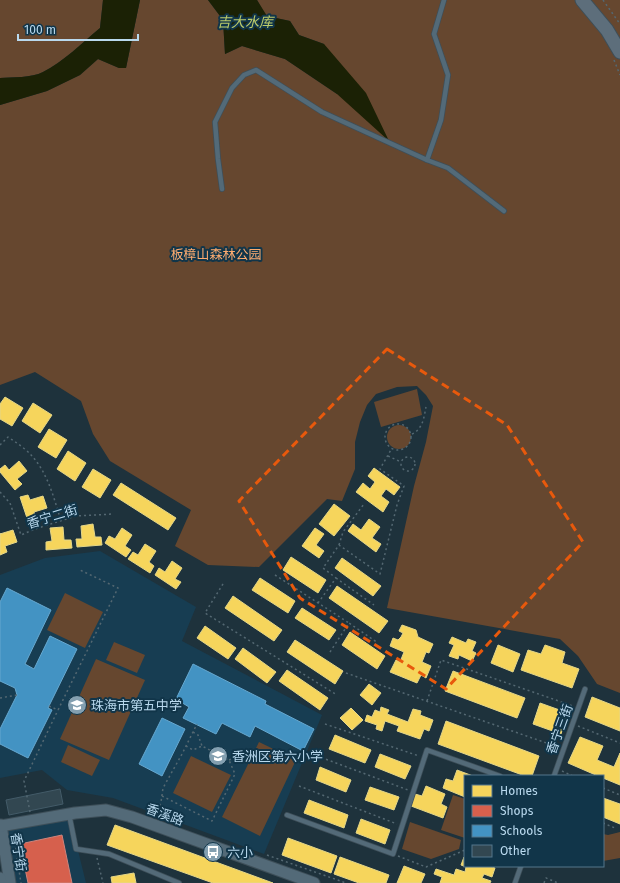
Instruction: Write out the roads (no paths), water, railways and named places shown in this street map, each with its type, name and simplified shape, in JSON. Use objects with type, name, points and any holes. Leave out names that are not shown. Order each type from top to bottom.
[{"type":"main road","points":[[582,0],[607,30],[616,54]]},
{"type":"main road","points":[[593,0],[620,38]]},
{"type":"street","name":"香溪路","points":[[1,826],[69,814],[106,810],[152,824],[314,883]]},
{"type":"street","name":"香宁街","points":[[1,826],[10,883]]},
{"type":"street","name":"香宁街","points":[[0,878],[1,883]]},
{"type":"lane","points":[[426,160],[441,120],[448,75],[434,34],[444,0]]},
{"type":"lane","points":[[222,188],[215,122],[232,88],[244,75],[256,70],[322,112],[426,160],[448,168],[504,210]]},
{"type":"lane","name":"香宁三街","points":[[554,775],[585,689]]},
{"type":"lane","points":[[287,815],[393,854],[427,750],[497,775]]},
{"type":"lane","points":[[69,814],[76,849],[109,854],[179,883]]},
{"type":"lane","points":[[515,883],[521,867]]},
{"type":"water","points":[[103,0],[140,0],[126,68],[119,68],[98,59],[80,75],[47,91],[0,105],[0,78],[38,74],[65,58],[100,28]]},
{"type":"water","name":"吉大水库","points":[[208,0],[257,0],[267,16],[290,21],[299,35],[324,44],[366,93],[389,141],[337,94],[285,59],[242,46],[225,54],[223,20]]},
{"type":"place","name":"珠海市第五中学","points":[[77,705]]},
{"type":"place","name":"香洲区第六小学","points":[[218,756]]},
{"type":"place","name":"六小","points":[[213,852]]},
{"type":"park label","name":"板樟山森林公园","points":[[216,254]]}]
